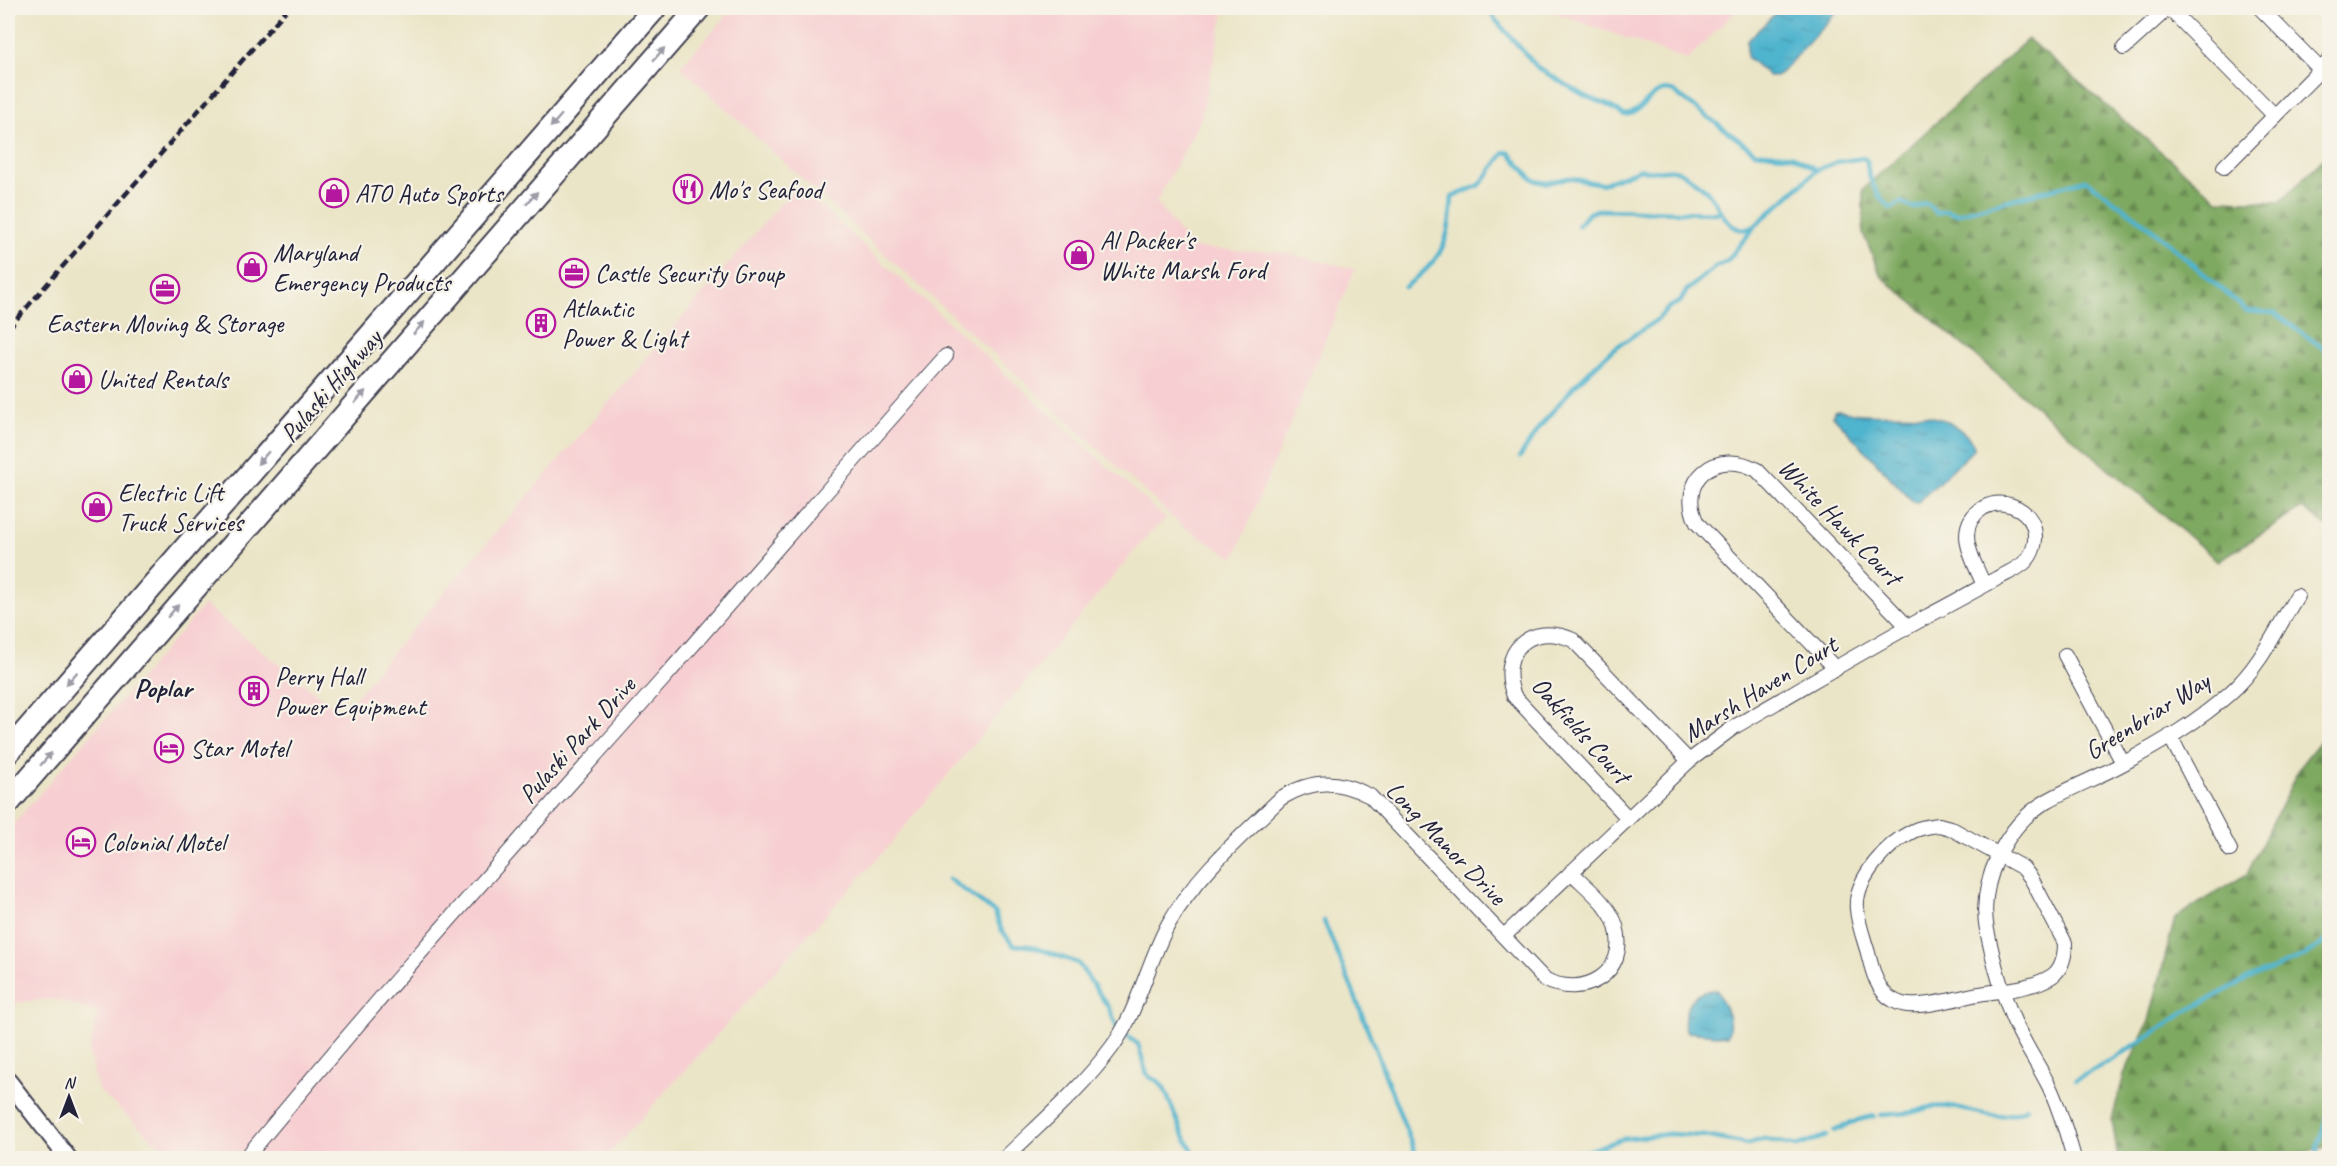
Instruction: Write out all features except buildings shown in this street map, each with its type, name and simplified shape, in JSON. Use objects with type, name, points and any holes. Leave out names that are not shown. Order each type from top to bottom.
[{"type":"highway","name":"Pulaski Highway","points":[[8,752],[655,8]]},
{"type":"highway","name":"Pulaski Highway","points":[[8,803],[699,8]]},
{"type":"street","points":[[2124,48],[2168,8],[2274,115]]},
{"type":"street","points":[[2224,167],[2325,64],[2260,8]]},
{"type":"street","name":"Pulaski Park Drive","points":[[246,1158],[391,988],[820,496],[946,356]]},
{"type":"street","name":"White Hawk Court","points":[[1836,669],[1697,523],[1692,508],[1692,492],[1699,478],[1710,467],[1722,462],[1734,461],[1757,470],[1908,627]]},
{"type":"street","name":"Marsh Haven Court","points":[[1504,936],[1689,760],[1734,727],[2021,565],[2033,549],[2035,536],[2032,523],[2024,512],[2012,505],[1999,504],[1986,507],[1975,515],[1968,527],[1968,547],[1984,585]]},
{"type":"street","name":"Greenbriar Way","points":[[2074,1158],[2053,1096],[2014,1022],[2003,989],[1990,943],[1984,910],[1985,894],[1991,873],[2000,854],[2025,818],[2045,802],[2123,764],[2170,736],[2197,718],[2243,681],[2297,596]]},
{"type":"street","name":"Oakfields Court","points":[[1628,818],[1514,696],[1509,683],[1508,669],[1512,655],[1521,644],[1533,636],[1546,633],[1560,634],[1573,640],[1689,760]]},
{"type":"street","points":[[2066,655],[2123,764]]},
{"type":"street","points":[[2170,736],[2230,850]]},
{"type":"street","name":"Long Manor Drive","points":[[1007,1158],[1092,1071],[1112,1047],[1128,1018],[1168,926],[1193,886],[1281,798],[1296,789],[1315,783],[1334,783],[1353,787],[1370,796],[1544,979],[1568,988],[1581,987],[1604,975],[1617,952],[1618,939],[1616,927],[1608,911],[1571,872]]},
{"type":"street","points":[[1939,825],[1950,828],[2000,854],[2023,868],[2031,878],[2066,943],[2065,955],[2060,967],[2053,975],[2028,986],[1922,1005],[1908,1005],[1891,1000],[1876,980],[1857,908],[1862,883],[1870,870],[1899,839],[1913,830],[1939,825]]},
{"type":"street","points":[[8,1081],[68,1158]]},
{"type":"shaded area","points":[[734,8],[1225,8],[1200,121],[1156,202],[1192,248],[1280,252],[1355,269],[1234,558],[1181,525],[680,67]]},
{"type":"shaded area","points":[[1542,8],[1739,8],[1687,60]]},
{"type":"shaded area","points":[[797,185],[1166,519],[1151,531],[887,848],[605,1158],[174,1158],[98,1090],[89,1051],[98,1013],[52,999],[19,1002],[8,1010],[8,830],[204,605],[342,714],[383,663]]},
{"type":"green space","points":[[2028,39],[2218,200],[2280,202],[2329,153],[2329,528],[2302,508],[2218,561],[1881,276],[1863,233],[1863,189]]},
{"type":"green space","points":[[2329,730],[2329,1146],[2282,1158],[2118,1158],[2112,1120],[2124,1075],[2149,1021],[2175,918],[2247,874],[2301,765]]},
{"type":"water","points":[[1781,8],[1840,8],[1778,76],[1769,76],[1747,57],[1747,41]]},
{"type":"water","points":[[1834,411],[1859,414],[1916,415],[1942,419],[1965,434],[1972,442],[1974,449],[1918,502],[1913,502],[1833,416]]},
{"type":"water","points":[[1717,989],[1729,1017],[1727,1036],[1687,1032],[1686,1011],[1691,1000],[1698,994]]},
{"type":"waterway","points":[[1485,8],[1538,68],[1587,97],[1606,104],[1624,115],[1632,113],[1660,92],[1666,90],[1674,92],[1755,152],[1793,156],[1817,170]]},
{"type":"waterway","points":[[1405,287],[1428,268],[1442,249],[1449,227],[1452,197],[1480,185],[1505,152],[1510,153],[1529,176],[1536,181],[1547,183],[1568,178],[1602,184],[1641,169],[1677,171],[1706,190],[1731,224],[1744,229],[1753,227]]},
{"type":"waterway","points":[[1520,457],[1539,428],[1574,386],[1612,350],[1658,319],[1669,307],[1680,302],[1687,290],[1715,267],[1727,261],[1756,225],[1817,170],[1837,162],[1864,158],[1867,161],[1874,187],[1891,209],[1901,202],[1914,208],[1925,203],[1936,213],[1946,211],[1956,214],[2086,180],[2146,224],[2247,311],[2274,313],[2330,353]]},
{"type":"waterway","points":[[1578,226],[1589,213],[1598,210],[1719,213]]},
{"type":"waterway","points":[[2326,398],[2330,414]]},
{"type":"waterway","points":[[949,879],[995,913],[1001,929],[1013,945],[1030,946],[1078,963],[1109,1008],[1118,1030],[1138,1044],[1146,1072],[1164,1088],[1182,1132],[1197,1158]]},
{"type":"waterway","points":[[1324,921],[1417,1158]]},
{"type":"waterway","points":[[2076,1080],[2115,1058],[2187,1011],[2253,976],[2305,956],[2330,938]]},
{"type":"waterway","points":[[2318,1158],[2318,1146],[2330,1106]]},
{"type":"waterway","points":[[1881,1115],[1910,1113],[1930,1107],[1957,1108],[1991,1115],[2003,1115],[2027,1108]]},
{"type":"waterway","points":[[1834,1131],[1858,1120],[1874,1116]]},
{"type":"waterway","points":[[1587,1151],[1621,1139],[1670,1134],[1704,1136],[1748,1144],[1764,1139],[1797,1146],[1826,1136]]},
{"type":"waterway","points":[[1511,1158],[1532,1154],[1579,1152]]},
{"type":"railway","points":[[8,329],[288,8]]},
{"type":"place","name":"Mo's Seafood","points":[[688,189]]},
{"type":"place","name":"ATO Auto Sports","points":[[334,193]]},
{"type":"place","name":"Al Packer's White Marsh Ford","points":[[1079,255]]},
{"type":"place","name":"Maryland Emergency Products","points":[[252,267]]},
{"type":"place","name":"Castle Security Group","points":[[574,273]]},
{"type":"place","name":"Eastern Moving & Storage","points":[[165,289]]},
{"type":"place","name":"Atlantic Power & Light","points":[[541,323]]},
{"type":"place","name":"United Rentals","points":[[77,379]]},
{"type":"place","name":"Electric Lift Truck Services","points":[[97,507]]},
{"type":"place","name":"Perry Hall Power Equipment","points":[[254,691]]},
{"type":"place","name":"Star Motel","points":[[169,748]]},
{"type":"place","name":"Colonial Motel","points":[[81,842]]},
{"type":"district","name":"Poplar","points":[[163,688]]}]
